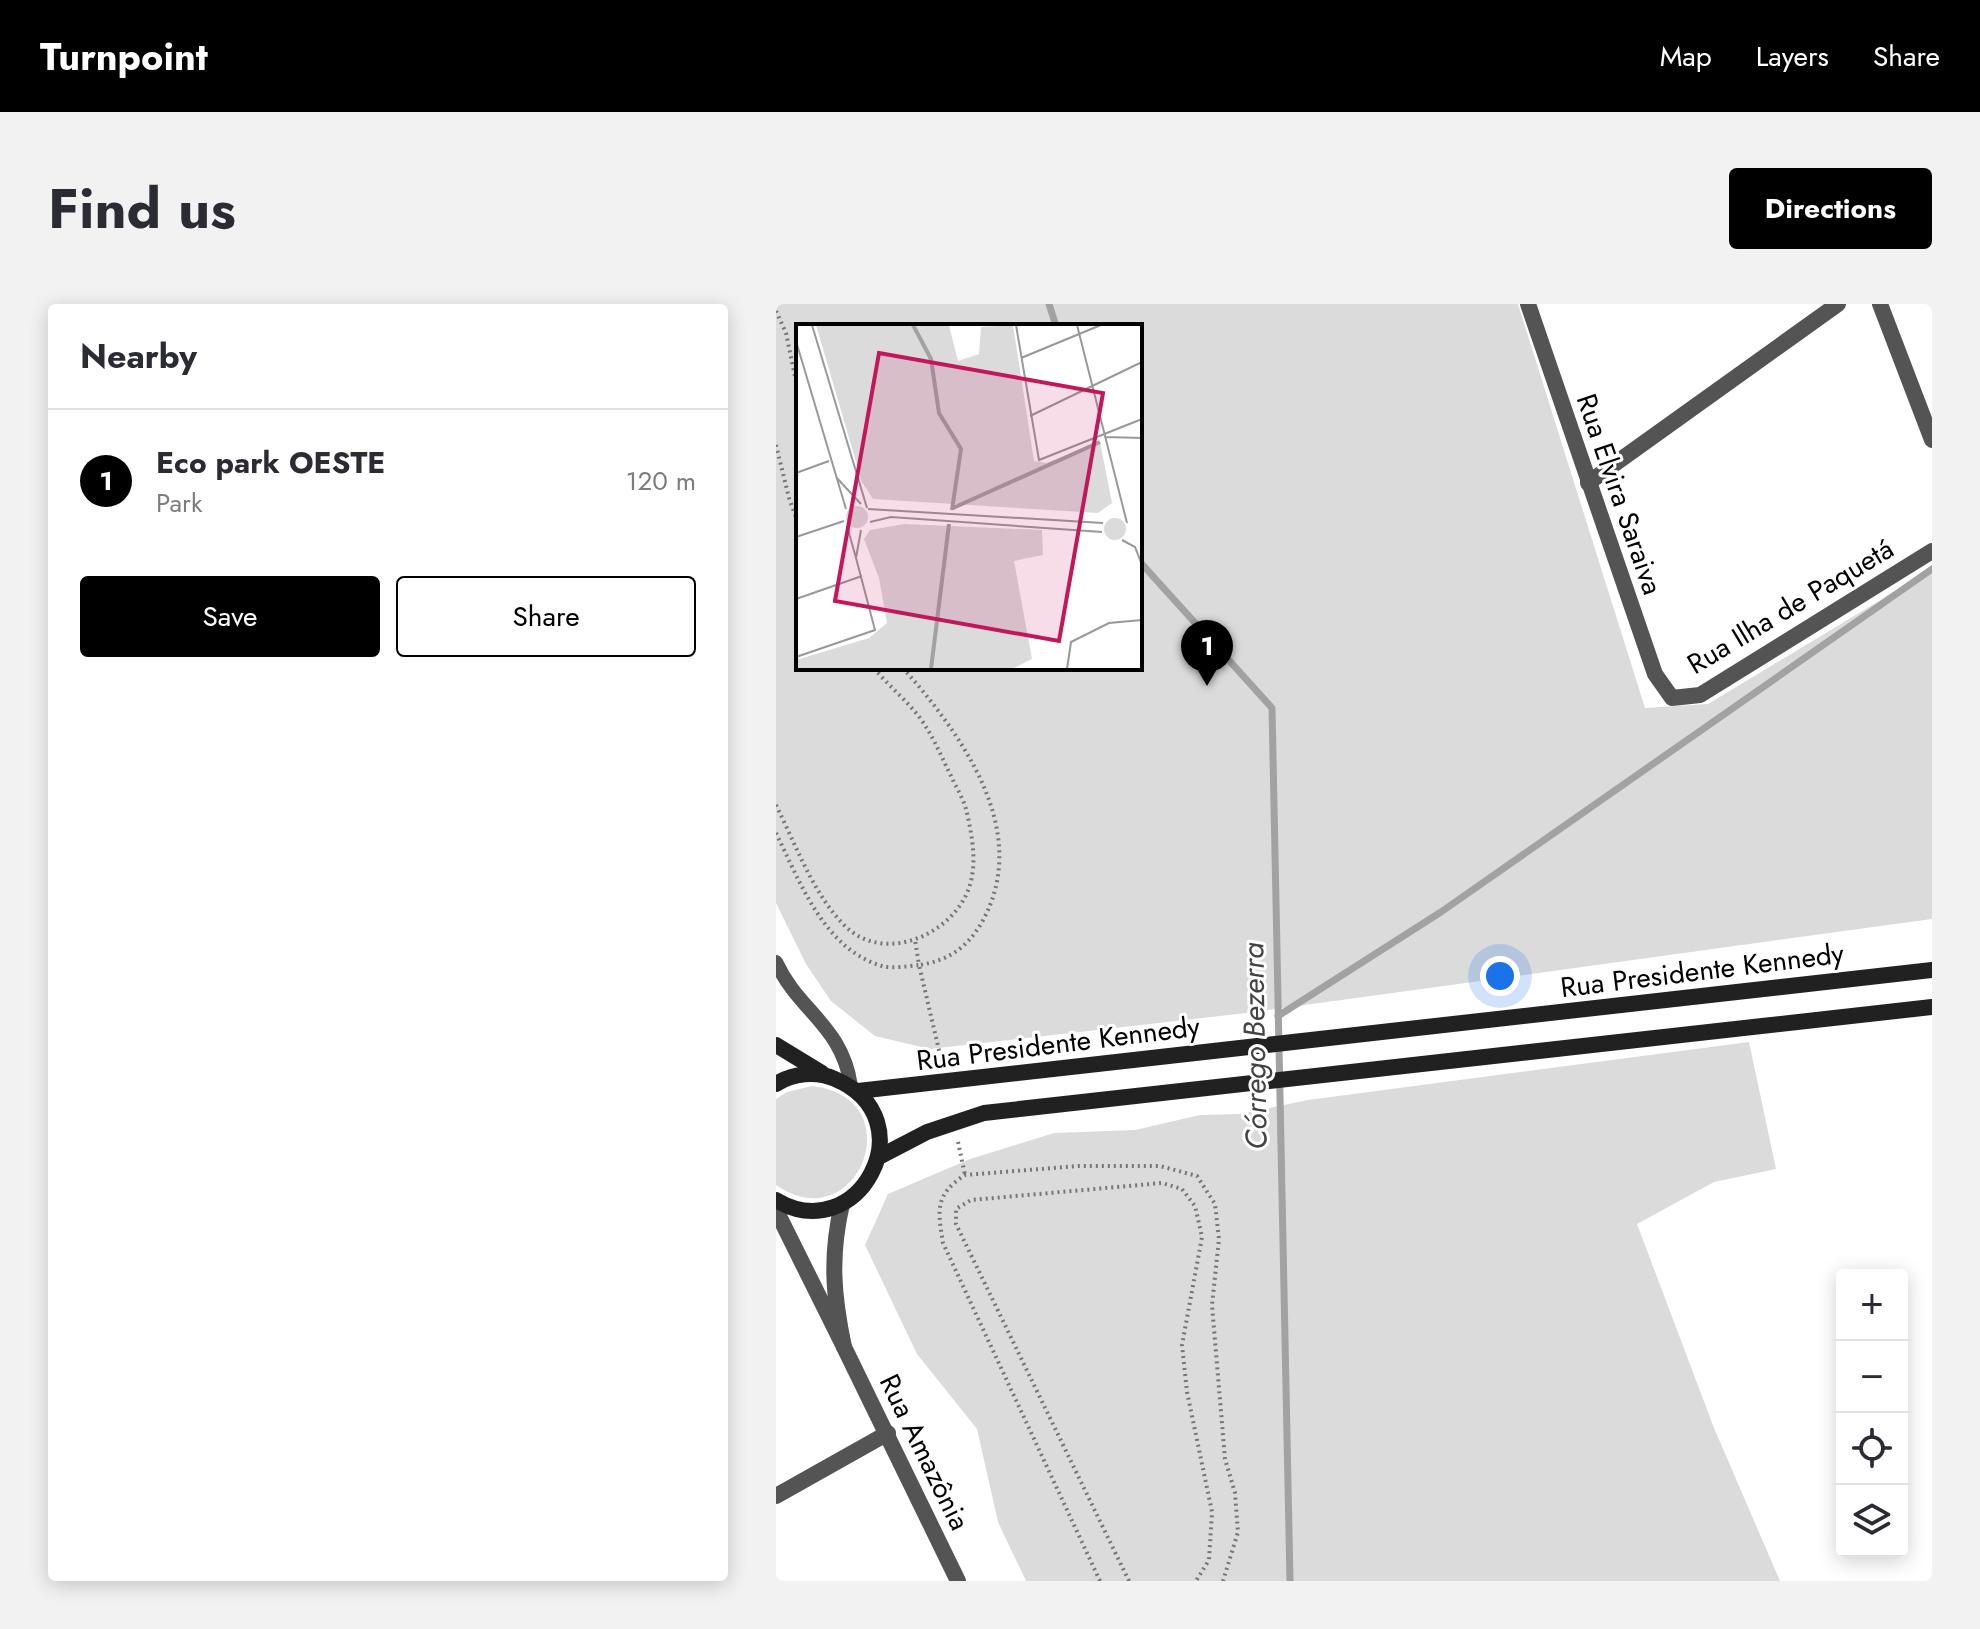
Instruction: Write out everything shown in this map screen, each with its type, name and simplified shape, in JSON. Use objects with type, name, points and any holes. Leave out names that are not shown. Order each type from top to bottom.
[{"type":"main road","name":"Rua Presidente Kennedy","points":[[854,1088],[1313,1041],[1932,970]]},
{"type":"main road","points":[[879,1157],[935,1129],[984,1113],[1932,1007]]},
{"type":"main road","points":[[776,1045],[854,1088],[875,1114],[881,1143],[879,1157],[866,1184],[842,1204],[812,1210],[797,1209],[776,1200]]},
{"type":"main road","points":[[776,1084],[796,1076],[827,1075]]},
{"type":"street","name":"Rua Elvira Saraiva","points":[[1528,304],[1655,674],[1672,698]]},
{"type":"street","points":[[1588,483],[1838,304]]},
{"type":"street","points":[[1880,304],[1932,440]]},
{"type":"street","name":"Rua Ilha de Paquetá","points":[[1672,698],[1700,695],[1932,551]]},
{"type":"street","name":"Rua Amazônia","points":[[842,1204],[836,1233],[833,1282],[844,1347]]},
{"type":"street","name":"Rua Amazônia","points":[[776,1210],[958,1581]]},
{"type":"street","points":[[776,1496],[888,1433]]},
{"type":"lane","points":[[776,962],[795,992],[827,1027],[841,1050],[854,1088]]},
{"type":"path","points":[[776,311],[786,333],[796,381]]},
{"type":"path","points":[[776,445],[796,516]]},
{"type":"path","points":[[776,805],[830,907],[847,928],[864,938],[888,945],[915,940],[959,909],[972,878],[973,849],[965,806],[925,725],[876,670]]},
{"type":"path","points":[[776,833],[828,929],[853,952],[884,967],[919,965],[939,962],[972,939],[989,908],[997,876],[999,849],[994,821],[981,778],[964,746],[935,704],[905,670]]},
{"type":"path","points":[[915,940],[940,1053]]},
{"type":"path","points":[[955,1130],[965,1175]]},
{"type":"path","points":[[1100,1581],[943,1243],[938,1210],[940,1202],[951,1184],[965,1175],[1078,1166],[1160,1166],[1197,1176],[1215,1204],[1219,1239],[1212,1305],[1225,1459],[1235,1493],[1238,1532],[1223,1581]]},
{"type":"path","points":[[1129,1581],[956,1224],[956,1209],[971,1200],[1162,1183],[1182,1189],[1195,1206],[1202,1237],[1182,1345],[1187,1392],[1212,1512],[1209,1560],[1196,1581]]},
{"type":"shaded area","points":[[776,304],[1518,304],[1645,708],[1708,704],[1932,569],[1932,919],[1246,1013],[930,1049],[875,1036],[831,1001],[806,964],[776,903]]},
{"type":"shaded area","points":[[1749,1042],[1776,1169],[1714,1182],[1637,1224],[1714,1428],[1780,1581],[1026,1581],[998,1522],[977,1429],[917,1354],[865,1245],[888,1194],[970,1159],[1054,1133],[1135,1130],[1200,1115],[1240,1114],[1308,1100]]},
{"type":"shaded area","points":[[812,1086],[843,1096],[861,1114],[867,1137],[863,1161],[850,1182],[831,1195],[805,1198],[776,1185],[776,1099],[787,1092]]},
{"type":"waterway","name":"Córrego Bezerra","points":[[1049,304],[1055,324]]},
{"type":"waterway","name":"Córrego Bezerra","points":[[1142,564],[1272,708],[1290,1581]]},
{"type":"waterway","points":[[1278,1016],[1441,912],[1932,569]]},
{"type":"place","name":"Eco park OESTE","points":[[1207,686]]}]
